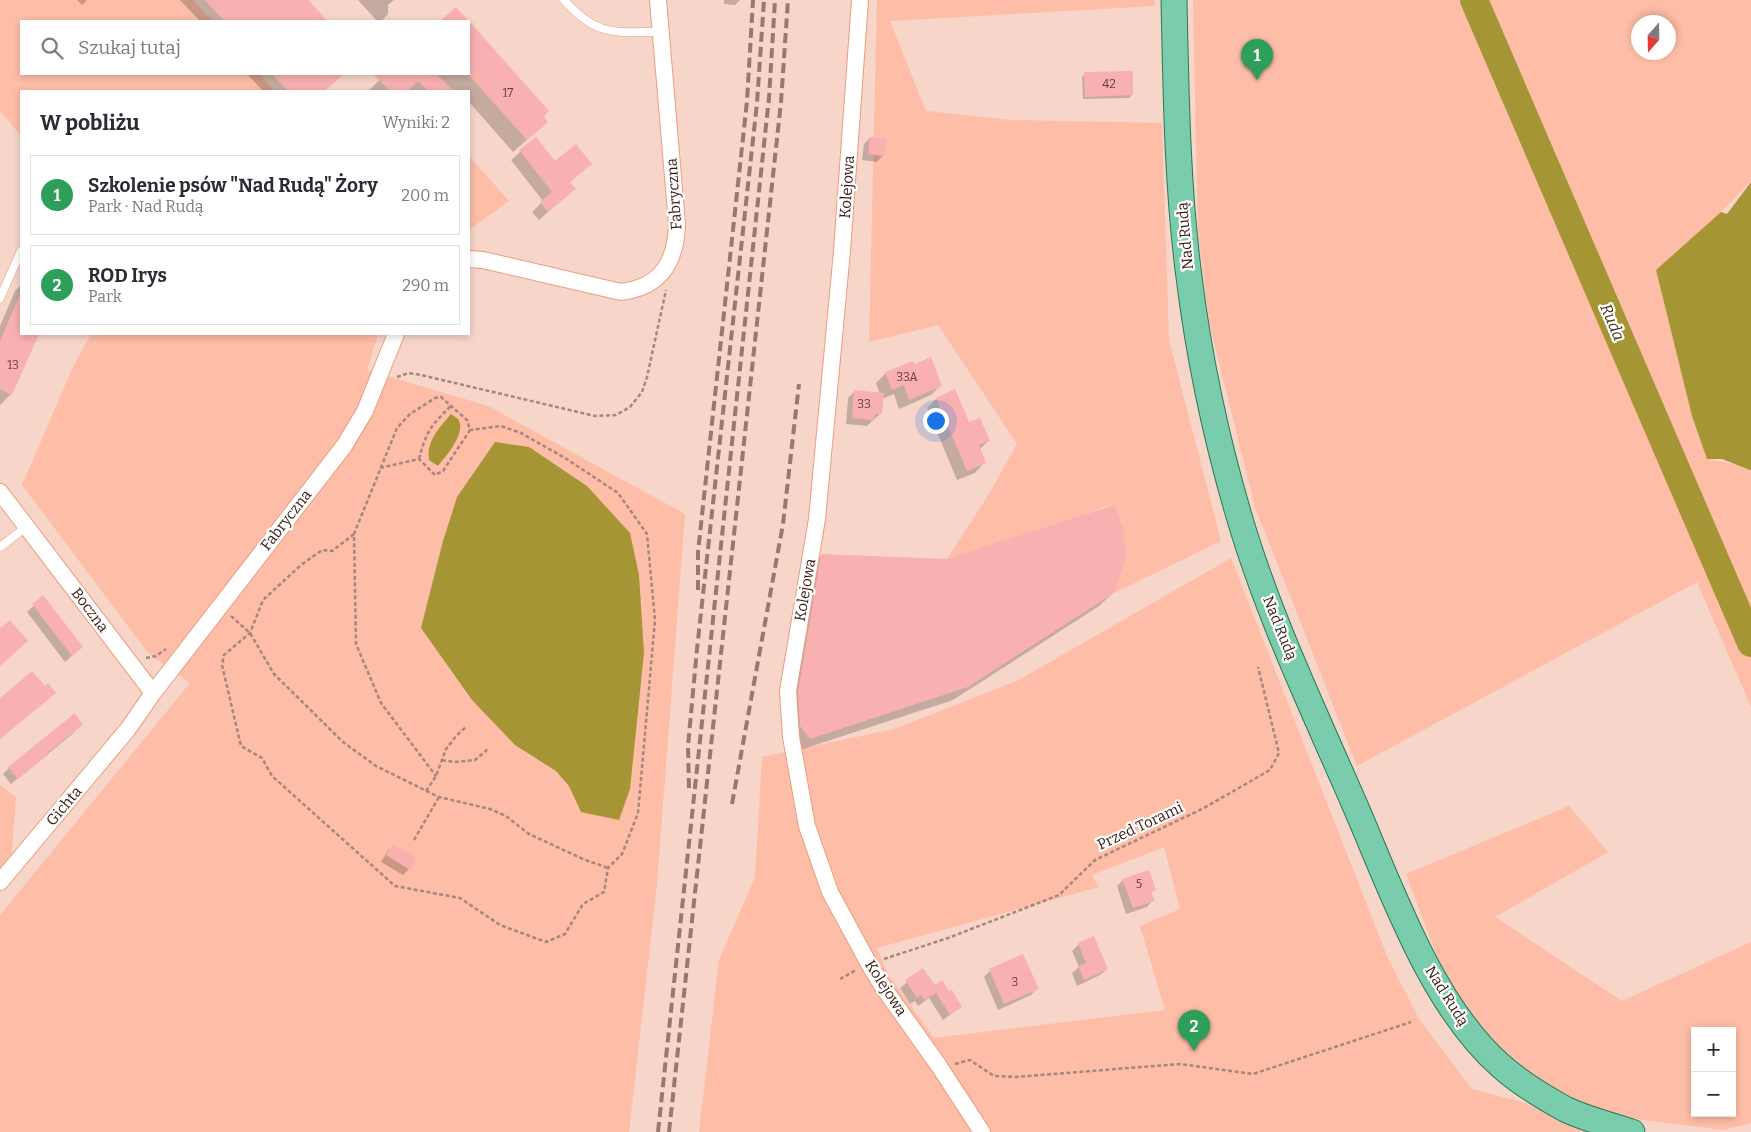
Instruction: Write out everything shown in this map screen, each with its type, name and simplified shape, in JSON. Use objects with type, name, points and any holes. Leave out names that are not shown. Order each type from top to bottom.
[{"type":"main road","name":"Nad Rudą","points":[[1174,0],[1182,212],[1188,276],[1203,370],[1216,434],[1240,519],[1277,624],[1412,936],[1456,1014],[1500,1065],[1529,1087],[1569,1110],[1632,1132]]},
{"type":"street","name":"Fabryczna","points":[[470,259],[483,260],[621,292],[646,286],[658,278],[666,267],[672,256],[677,239],[677,224],[658,0]]},
{"type":"street","name":"Kolejowa","points":[[860,0],[842,251],[817,519],[788,691],[791,737],[807,826],[830,892],[885,990],[939,1066],[982,1132]]},
{"type":"street","name":"Fabryczna","points":[[153,693],[344,446],[365,411],[396,335]]},
{"type":"street","name":"Boczna","points":[[0,492],[153,693]]},
{"type":"street","name":"Gichta","points":[[0,882],[128,729],[153,693]]},
{"type":"lane","points":[[564,0],[577,14],[594,26],[616,32],[660,32]]},
{"type":"lane","points":[[0,298],[20,253]]},
{"type":"lane","points":[[0,547],[26,527]]},
{"type":"path","points":[[391,382],[399,376],[409,373],[594,416],[616,414],[630,407],[642,392],[647,378],[668,285]]},
{"type":"path","points":[[419,459],[435,475],[444,471],[470,430],[467,420],[442,398],[435,398],[410,414],[397,428],[354,534],[356,644],[381,703],[436,776]]},
{"type":"path","points":[[419,459],[425,436],[451,406]]},
{"type":"path","points":[[354,534],[332,551],[322,550],[301,565],[263,600],[250,633],[224,656],[222,665],[241,746],[262,758],[272,776],[395,886],[460,898],[500,925],[546,942],[565,934],[583,904],[604,892],[608,868],[622,854],[638,813],[655,620],[647,534],[618,493],[565,458],[521,433],[501,426],[470,430]]},
{"type":"path","points":[[380,468],[419,459]]},
{"type":"path","points":[[220,606],[250,633],[274,674],[343,742],[376,766],[426,791],[490,809],[506,816],[529,834],[583,859],[608,868]]},
{"type":"path","name":"Przed Torami","points":[[840,979],[869,964],[948,938],[1059,895],[1095,860],[1204,808],[1270,770],[1279,753],[1258,666]]},
{"type":"path","points":[[426,791],[436,776],[446,749],[457,734],[466,727]]},
{"type":"path","points":[[442,760],[454,762],[475,760],[488,750]]},
{"type":"path","points":[[414,840],[439,796]]},
{"type":"path","points":[[939,1066],[970,1060],[994,1076],[1015,1077],[1180,1064],[1253,1074],[1411,1022]]},
{"type":"shaded area","points":[[0,0],[193,0],[211,20],[20,20],[20,75],[260,75],[273,90],[20,90],[20,135],[0,111]]},
{"type":"shaded area","points":[[877,0],[1154,0],[1155,6],[890,21],[926,111],[1011,120],[1162,123],[1169,340],[1221,541],[1114,593],[1127,557],[1123,526],[1114,505],[1102,507],[1073,520],[947,559],[989,494],[1017,444],[938,325],[869,342]]},
{"type":"shaded area","points":[[1193,0],[1751,0],[1751,181],[1721,212],[1656,270],[1692,416],[1707,459],[1751,467],[1751,707],[1697,582],[1357,766],[1255,507],[1209,322],[1198,232]]},
{"type":"shaded area","points":[[470,157],[509,201],[470,229]]},
{"type":"shaded area","points":[[1751,182],[1750,470],[1722,459],[1707,459],[1692,416],[1656,270],[1721,212],[1727,214]]},
{"type":"shaded area","points":[[90,335],[378,335],[367,370],[488,406],[685,514],[657,884],[629,1132],[0,1132],[0,915],[190,683],[148,653],[22,485],[72,369]]},
{"type":"shaded area","points":[[451,414],[458,419],[460,431],[454,444],[438,466],[429,460],[430,447],[442,424]]},
{"type":"shaded area","points":[[495,442],[529,447],[587,486],[630,533],[639,575],[644,653],[630,789],[619,820],[581,812],[569,786],[556,771],[515,745],[472,700],[421,628],[443,541],[457,497]]},
{"type":"shaded area","points":[[1231,558],[1387,956],[1419,1019],[1472,1089],[1525,1103],[1587,1132],[699,1132],[719,960],[755,877],[762,757],[894,729],[1017,681]],"holes":[[[1164,847],[1180,909],[1140,926],[1165,1010],[934,1038],[888,974],[877,948],[1099,887],[1092,875]]]},
{"type":"shaded area","points":[[0,785],[16,797],[11,860],[0,872]]},
{"type":"shaded area","points":[[1569,806],[1608,852],[1495,917],[1622,1001],[1751,942],[1751,1123],[1724,1130],[1643,1120],[1571,1103],[1495,1047],[1446,980],[1406,874]]},
{"type":"building","points":[[205,0],[309,0],[326,20],[223,20]]},
{"type":"building","points":[[456,7],[468,20],[441,20]]},
{"type":"building","points":[[470,22],[549,111],[544,116],[548,122],[527,140],[469,75]]},
{"type":"building","points":[[1133,71],[1133,95],[1085,97],[1084,72]]},
{"type":"building","points":[[273,75],[343,75],[325,90],[287,90]]},
{"type":"building","points":[[374,75],[437,75],[453,90],[427,90],[418,81],[408,90],[389,90]]},
{"type":"building","points":[[536,137],[555,161],[576,144],[592,164],[570,182],[576,189],[548,212],[540,202],[552,192],[519,150]]},
{"type":"building","points":[[870,137],[886,138],[884,156],[868,154]]},
{"type":"building","points":[[20,294],[20,335],[39,335],[12,395],[0,389],[0,341]]},
{"type":"building","points":[[931,357],[942,386],[909,400],[904,385],[892,390],[885,372],[913,361],[915,364]]},
{"type":"building","points":[[955,389],[969,422],[980,418],[990,441],[979,445],[986,463],[967,471],[936,398]]},
{"type":"building","points":[[854,390],[884,393],[882,414],[875,414],[874,420],[852,418]]},
{"type":"building","points":[[1114,505],[1123,526],[1127,557],[1114,593],[968,687],[810,739],[800,726],[798,692],[821,554],[947,559]]},
{"type":"building","points":[[43,595],[83,647],[72,656],[32,604]]},
{"type":"building","points":[[10,620],[28,641],[0,666],[0,628]]},
{"type":"building","points":[[32,671],[45,686],[48,683],[56,693],[0,739],[0,698]]},
{"type":"building","points":[[75,713],[83,725],[48,752],[49,754],[18,779],[8,767]]},
{"type":"building","points":[[393,844],[417,858],[410,870],[386,855]]},
{"type":"building","points":[[1149,870],[1156,890],[1151,892],[1155,901],[1133,908],[1122,879]]},
{"type":"building","points":[[1094,936],[1108,969],[1084,980],[1078,966],[1086,963],[1078,943]]},
{"type":"building","points":[[1023,954],[1039,989],[1004,1004],[989,969]]},
{"type":"building","points":[[923,968],[935,985],[942,980],[949,991],[952,990],[962,1007],[950,1015],[936,993],[925,1000],[921,995],[917,998],[905,980]]},
{"type":"waterway","name":"Ruda","points":[[1474,0],[1751,643]]},
{"type":"railway","points":[[698,590],[698,552],[747,101],[753,0]]},
{"type":"railway","points":[[689,788],[688,746],[697,649],[757,103],[764,0]]},
{"type":"railway","points":[[658,1132],[769,98],[775,0]]},
{"type":"railway","points":[[669,1132],[781,102],[788,0]]},
{"type":"railway","points":[[732,804],[783,524],[799,384]]},
{"type":"place","name":"Szkolenie psów \"Nad Rudą\" Żory","points":[[1257,80]]},
{"type":"place","name":"ROD Irys","points":[[1194,1051]]}]
